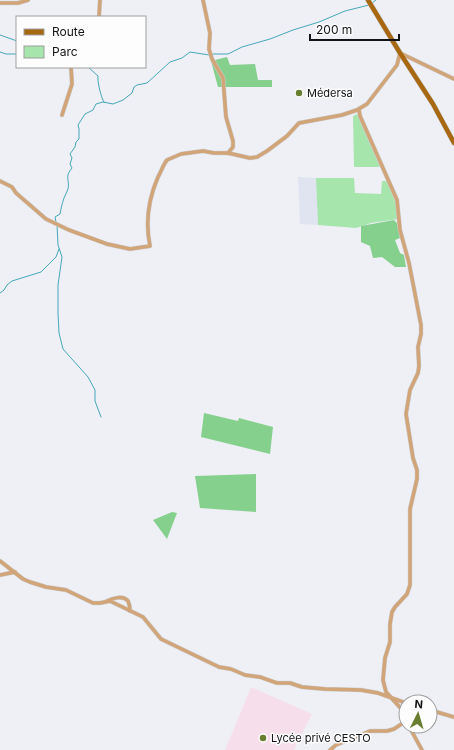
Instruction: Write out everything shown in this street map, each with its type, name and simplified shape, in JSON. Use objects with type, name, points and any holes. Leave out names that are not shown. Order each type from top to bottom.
[{"type":"main road","points":[[368,0],[433,104],[454,143]]},
{"type":"street","points":[[0,3],[18,3],[28,0]]},
{"type":"street","points":[[99,16],[100,0]]},
{"type":"street","points":[[203,0],[210,33],[209,49],[212,59],[223,78],[226,117],[233,141],[233,147],[228,153]]},
{"type":"street","points":[[0,181],[12,187],[32,207],[51,222],[107,244],[130,250],[150,246],[147,234],[149,205],[152,190],[167,160],[181,154],[203,150],[214,154],[228,153],[250,158],[257,157],[287,136],[299,123],[342,115],[359,110],[367,104],[393,72],[398,65],[400,53],[454,79]]},
{"type":"street","points":[[62,115],[72,84],[71,68]]},
{"type":"street","points":[[359,110],[360,116],[397,200],[400,230],[409,263],[421,330],[418,347],[418,373],[410,390],[406,414],[411,449],[417,475],[410,509],[410,584],[406,594],[394,607],[392,612],[390,642],[385,658],[383,684],[386,692],[398,705]]},
{"type":"street","points":[[0,561],[23,579],[66,590],[93,603],[100,603],[113,598],[126,600],[128,601],[130,611]]},
{"type":"street","points":[[0,574],[15,572]]},
{"type":"street","points":[[107,601],[146,620],[161,639],[219,667],[230,669],[245,675],[260,677],[277,683],[287,682],[302,687],[325,689],[362,690],[398,700]]},
{"type":"street","points":[[438,713],[454,717]]},
{"type":"street","points":[[330,750],[336,745],[370,731],[387,731],[398,726]]},
{"type":"street","points":[[413,734],[422,750]]},
{"type":"shaded area","points":[[298,177],[316,178],[318,225],[300,224]]},
{"type":"shaded area","points":[[251,687],[312,714],[294,750],[225,750]]},
{"type":"green space","points":[[227,57],[230,65],[255,64],[258,80],[272,80],[272,87],[218,87],[211,61]]},
{"type":"green space","points":[[357,114],[380,167],[354,167],[353,116]]},
{"type":"green space","points":[[316,178],[354,178],[355,193],[381,194],[382,181],[387,181],[396,204],[398,219],[371,223],[356,228],[318,225]]},
{"type":"green space","points":[[394,220],[397,223],[400,238],[395,240],[400,253],[404,255],[406,267],[395,267],[382,257],[373,258],[370,246],[361,242],[361,226]]},
{"type":"green space","points":[[204,413],[238,421],[239,418],[273,427],[270,454],[201,437]]},
{"type":"green space","points":[[256,474],[256,512],[200,508],[195,476]]},
{"type":"green space","points":[[172,512],[177,513],[167,539],[153,520]]},
{"type":"waterway","points":[[372,3],[376,0]]},
{"type":"waterway","points":[[212,54],[228,54],[242,47],[319,22],[345,11],[369,5]]},
{"type":"waterway","points":[[0,35],[16,41]]},
{"type":"waterway","points":[[0,52],[6,54],[16,54]]},
{"type":"waterway","points":[[56,222],[55,217],[60,214],[63,200],[68,189],[68,174],[72,168],[70,164],[72,158],[70,154],[79,139],[78,125],[85,114],[93,110],[96,104],[103,102],[113,104],[123,100],[132,93],[134,87],[147,83],[170,62],[182,58],[190,52],[209,55]]},
{"type":"waterway","points":[[89,68],[98,76],[104,102]]},
{"type":"waterway","points":[[57,225],[58,245],[62,257],[58,285],[59,333],[63,349],[88,377],[95,390],[95,401],[101,417]]},
{"type":"waterway","points":[[0,293],[12,281],[41,272],[56,257],[59,249]]},
{"type":"place","name":"Médersa","points":[[299,93]]},
{"type":"place","name":"Lycée privé CESTO","points":[[263,738]]}]
